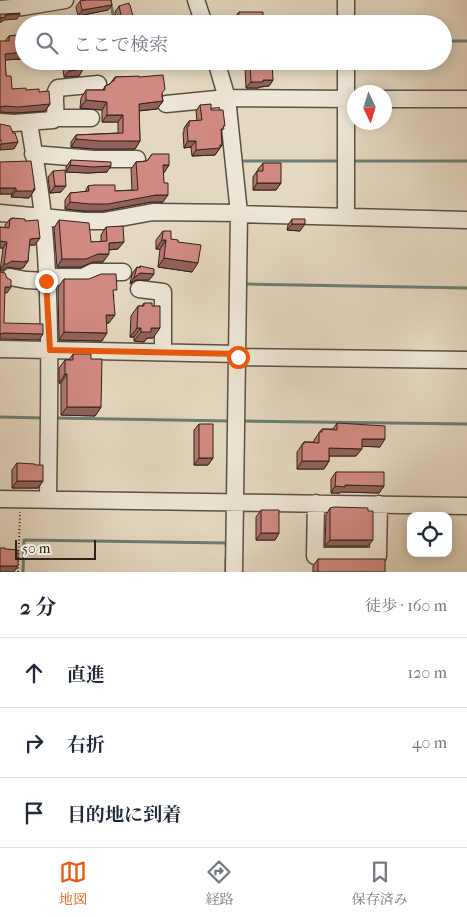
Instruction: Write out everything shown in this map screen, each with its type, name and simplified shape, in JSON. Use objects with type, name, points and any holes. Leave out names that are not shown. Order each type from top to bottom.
[{"type":"street","points":[[0,9],[22,8],[64,0]]},
{"type":"street","points":[[196,0],[201,15]]},
{"type":"street","points":[[346,0],[346,15]]},
{"type":"street","points":[[219,70],[227,98],[239,214],[234,572]]},
{"type":"street","points":[[347,70],[349,85]]},
{"type":"street","points":[[55,118],[56,91],[58,88],[98,84]]},
{"type":"street","points":[[166,104],[227,98],[347,99]]},
{"type":"street","points":[[392,99],[467,99]]},
{"type":"street","points":[[0,122],[14,124],[53,120],[55,118],[91,118]]},
{"type":"street","points":[[29,123],[43,216],[50,350],[48,499]]},
{"type":"street","points":[[346,216],[349,130]]},
{"type":"street","points":[[34,154],[137,160]]},
{"type":"street","points":[[0,213],[84,221],[104,221],[153,212],[467,220]]},
{"type":"street","points":[[10,277],[26,280],[83,277],[93,272],[123,272]]},
{"type":"street","points":[[139,289],[163,292],[163,352]]},
{"type":"street","points":[[0,349],[467,360]]},
{"type":"street","points":[[0,499],[467,506]]},
{"type":"street","points":[[316,504],[315,556],[378,556],[379,504]]},
{"type":"path","points":[[18,572],[20,499]]},
{"type":"building","points":[[111,0],[112,5],[82,10],[80,1]]},
{"type":"building","points":[[129,3],[133,15],[121,15],[119,6]]},
{"type":"building","points":[[239,12],[263,12],[263,15],[239,15]]},
{"type":"building","points":[[20,13],[5,15],[6,17],[0,18],[0,14]]},
{"type":"building","points":[[15,35],[15,53],[5,54],[6,76],[11,76],[12,89],[26,88],[26,90],[39,89],[39,92],[49,91],[50,104],[0,107],[0,41],[9,41],[9,36]]},
{"type":"building","points":[[250,70],[272,70],[273,80],[251,82]]},
{"type":"building","points":[[163,75],[165,89],[162,93],[163,101],[139,104],[140,141],[76,139],[76,135],[123,133],[123,115],[107,115],[107,102],[86,100],[86,90],[105,90],[105,86],[114,81],[115,77]]},
{"type":"building","points":[[211,104],[211,110],[223,110],[225,126],[223,126],[224,129],[221,129],[222,145],[220,145],[220,148],[196,150],[196,141],[188,141],[187,126],[189,126],[189,121],[202,120],[200,105]]},
{"type":"building","points":[[0,124],[10,126],[18,142],[1,144]]},
{"type":"building","points":[[152,154],[169,154],[169,165],[163,165],[164,183],[168,183],[168,195],[156,195],[108,204],[70,202],[70,193],[89,191],[88,186],[115,185],[115,191],[138,190],[136,162],[147,161]]},
{"type":"building","points":[[71,160],[111,162],[111,166],[70,165]]},
{"type":"building","points":[[31,161],[34,191],[16,191],[16,188],[0,188],[0,162]]},
{"type":"building","points":[[263,163],[281,163],[281,183],[257,183],[257,171],[263,171]]},
{"type":"building","points":[[65,170],[66,186],[55,186],[53,171]]},
{"type":"building","points":[[10,219],[25,219],[25,221],[38,220],[40,238],[30,239],[28,261],[12,261],[4,264],[7,242],[0,241],[0,227],[9,228]]},
{"type":"building","points":[[292,219],[305,219],[305,224],[292,224]]},
{"type":"building","points":[[59,220],[89,223],[91,242],[107,241],[106,227],[123,226],[124,242],[109,243],[109,254],[98,254],[86,259],[62,259]]},
{"type":"building","points":[[163,231],[171,231],[171,239],[178,240],[178,242],[201,245],[198,263],[164,258],[166,240],[162,240]]},
{"type":"building","points":[[140,266],[154,269],[154,274],[140,273],[134,278],[137,267],[140,268]]},
{"type":"building","points":[[0,272],[5,273],[7,278],[11,280],[11,287],[5,287],[4,323],[43,324],[43,334],[0,334]]},
{"type":"building","points":[[101,274],[116,274],[117,290],[113,290],[115,315],[106,315],[107,333],[64,332],[64,279],[89,279]]},
{"type":"building","points":[[144,303],[160,306],[160,328],[151,328],[151,332],[141,332],[141,328],[137,328],[138,306],[144,306]]},
{"type":"building","points":[[73,354],[91,354],[91,359],[102,359],[101,407],[67,407],[65,360],[73,360]]},
{"type":"building","points":[[337,423],[385,426],[385,439],[362,439],[362,449],[329,448],[329,461],[302,461],[302,444],[304,442],[319,443],[319,432],[322,432],[322,429],[337,430]]},
{"type":"building","points":[[199,424],[213,424],[213,458],[199,458]]},
{"type":"building","points":[[17,463],[43,465],[43,481],[17,481]]},
{"type":"building","points":[[336,472],[384,472],[384,486],[335,486]]},
{"type":"building","points":[[330,508],[368,508],[368,511],[373,511],[373,540],[330,540]]},
{"type":"building","points":[[261,510],[279,510],[279,533],[261,533]]},
{"type":"building","points":[[0,548],[18,550],[18,566],[0,566]]},
{"type":"building","points":[[318,559],[385,559],[385,572],[318,572]]},
{"type":"waterway","points":[[110,0],[113,15]]},
{"type":"waterway","points":[[452,41],[467,41]]},
{"type":"waterway","points":[[243,161],[340,161]]},
{"type":"waterway","points":[[351,161],[467,161]]},
{"type":"waterway","points":[[246,284],[467,288]]},
{"type":"waterway","points":[[0,417],[44,418]]},
{"type":"waterway","points":[[55,418],[229,421]]},
{"type":"waterway","points":[[244,421],[467,424]]},
{"type":"waterway","points":[[23,572],[24,540],[227,543],[226,546]]},
{"type":"waterway","points":[[226,558],[226,572]]},
{"type":"route","points":[[46,281],[50,350],[238,354],[238,357]]}]
